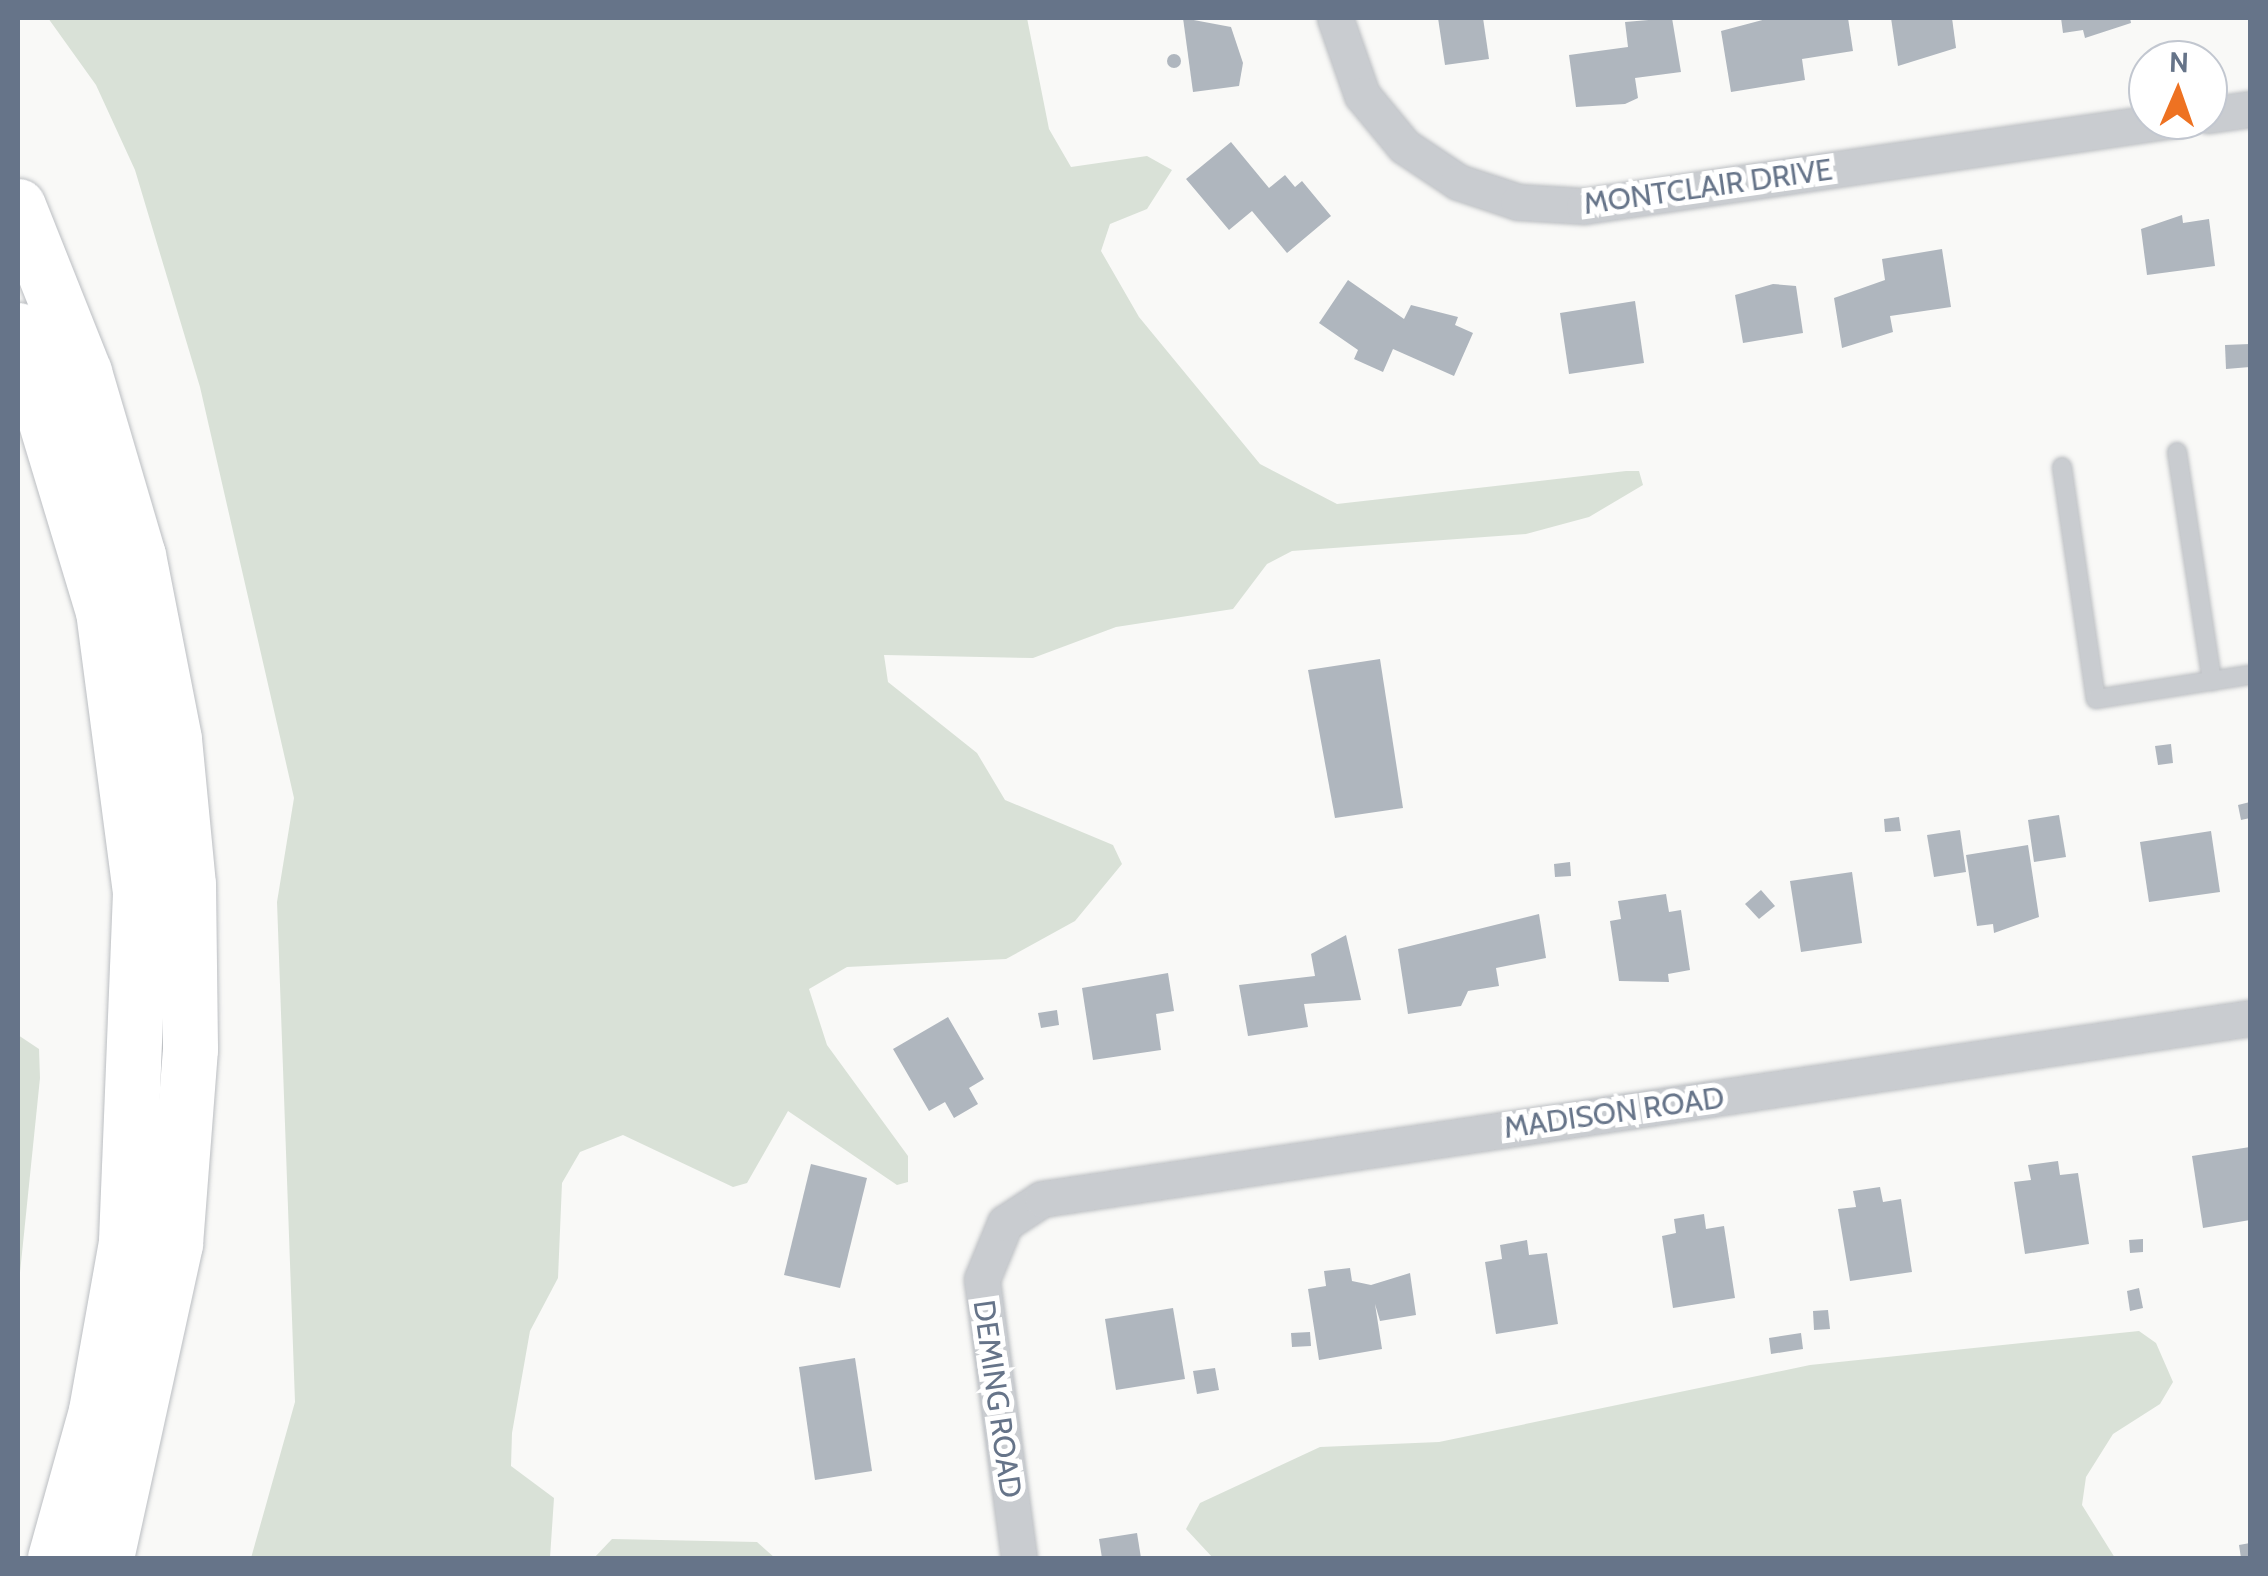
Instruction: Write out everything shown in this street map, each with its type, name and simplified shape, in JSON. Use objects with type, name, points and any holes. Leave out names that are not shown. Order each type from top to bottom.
[{"type":"highway","points":[[18,206],[84,372],[138,555],[174,739],[188,884],[190,1048],[178,1228],[146,1407],[106,1558]]},
{"type":"highway","points":[[18,330],[103,611],[140,892],[126,1242],[96,1411],[54,1558]]},
{"type":"street","name":"MONTCLAIR DRIVE","points":[[1335,18],[1362,95],[1404,146],[1458,182],[1534,204],[1616,202],[2128,126]]},
{"type":"street","name":"MADISON ROAD","points":[[992,1240],[1021,1209],[1066,1194],[2250,1018]]},
{"type":"street","name":"DEMING ROAD","points":[[992,1240],[983,1318],[1019,1558]]},
{"type":"lane","points":[[2177,452],[2212,680]]},
{"type":"lane","points":[[2062,467],[2096,699],[2250,675]]},
{"type":"shaded area","points":[[48,18],[1027,18],[1049,129],[1071,167],[1147,156],[1172,170],[1147,209],[1110,224],[1101,251],[1139,317],[1260,464],[1337,504],[1626,471],[1639,471],[1643,485],[1589,517],[1526,534],[1292,551],[1267,564],[1233,609],[1116,627],[1033,658],[884,655],[888,682],[977,753],[1005,800],[1113,845],[1122,864],[1075,921],[1006,959],[847,967],[809,989],[827,1045],[908,1156],[908,1182],[897,1185],[788,1111],[747,1183],[733,1187],[623,1135],[580,1152],[562,1183],[558,1278],[530,1331],[512,1433],[511,1466],[554,1498],[550,1558],[251,1558],[295,1402],[277,902],[294,798],[200,387],[135,170],[96,85]]},
{"type":"shaded area","points":[[18,1035],[39,1049],[40,1078],[18,1292]]},
{"type":"shaded area","points":[[2139,1331],[2156,1343],[2173,1382],[2160,1404],[2113,1434],[2086,1477],[2082,1505],[2115,1558],[1213,1558],[1186,1529],[1200,1503],[1320,1447],[1439,1442],[1810,1365]]},
{"type":"shaded area","points":[[612,1539],[757,1542],[775,1558],[594,1558]]},
{"type":"building","points":[[1183,18],[1231,27],[1243,63],[1239,86],[1193,92]]},
{"type":"building","points":[[1438,18],[1483,18],[1489,59],[1445,65]]},
{"type":"building","points":[[1672,18],[1681,72],[1635,78],[1638,98],[1625,104],[1576,107],[1569,55],[1628,47],[1625,22]]},
{"type":"building","points":[[1770,18],[1848,18],[1853,51],[1802,59],[1805,80],[1731,92],[1721,31]]},
{"type":"building","points":[[1891,18],[1952,18],[1956,48],[1898,66]]},
{"type":"building","points":[[2061,18],[2130,18],[2131,23],[2085,38],[2083,30],[2063,33]]},
{"type":"building","points":[[1174,54],[1181,61],[1174,68],[1167,61]]},
{"type":"building","points":[[1231,142],[1269,188],[1285,175],[1295,187],[1302,181],[1331,216],[1287,253],[1252,211],[1229,230],[1186,179]]},
{"type":"building","points":[[2182,215],[2183,223],[2209,219],[2215,266],[2147,275],[2141,229]]},
{"type":"building","points":[[1942,249],[1951,307],[1890,316],[1893,332],[1842,348],[1834,298],[1885,280],[1882,259]]},
{"type":"building","points":[[1348,280],[1404,319],[1411,305],[1458,317],[1455,325],[1473,333],[1454,376],[1393,349],[1383,372],[1354,359],[1358,350],[1319,323]]},
{"type":"building","points":[[1773,284],[1796,286],[1803,333],[1743,343],[1735,295]]},
{"type":"building","points":[[1635,301],[1644,363],[1569,374],[1560,313]]},
{"type":"building","points":[[2250,344],[2250,367],[2226,369],[2225,345]]},
{"type":"building","points":[[1380,659],[1403,808],[1335,818],[1308,670]]},
{"type":"building","points":[[2171,744],[2173,763],[2158,765],[2155,746]]},
{"type":"building","points":[[2250,802],[2250,818],[2241,820],[2238,805]]},
{"type":"building","points":[[2059,815],[2066,857],[2034,862],[2028,820]]},
{"type":"building","points":[[1899,817],[1901,831],[1885,832],[1884,819]]},
{"type":"building","points":[[1960,830],[1966,872],[1934,877],[1927,835]]},
{"type":"building","points":[[2211,831],[2220,892],[2149,902],[2140,842]]},
{"type":"building","points":[[2028,845],[2039,917],[1994,933],[1993,924],[1977,926],[1966,855]]},
{"type":"building","points":[[1570,862],[1571,876],[1555,877],[1554,864]]},
{"type":"building","points":[[1852,872],[1862,943],[1801,952],[1790,881]]},
{"type":"building","points":[[1761,890],[1775,906],[1759,919],[1745,904]]},
{"type":"building","points":[[1666,894],[1669,912],[1681,910],[1690,970],[1668,974],[1669,982],[1619,981],[1610,921],[1621,919],[1618,901]]},
{"type":"building","points":[[1539,914],[1546,958],[1496,968],[1499,986],[1468,991],[1461,1006],[1408,1014],[1398,949]]},
{"type":"building","points":[[1346,935],[1361,1000],[1304,1004],[1308,1027],[1248,1036],[1239,985],[1315,976],[1311,954]]},
{"type":"building","points":[[1168,973],[1174,1011],[1156,1014],[1161,1050],[1093,1060],[1082,988]]},
{"type":"building","points":[[1057,1010],[1059,1025],[1041,1028],[1038,1013]]},
{"type":"building","points":[[948,1017],[984,1079],[969,1088],[978,1104],[954,1118],[945,1102],[929,1111],[893,1049]]},
{"type":"building","points":[[2250,1147],[2250,1220],[2203,1228],[2192,1156]]},
{"type":"building","points":[[2058,1161],[2060,1175],[2078,1173],[2089,1244],[2025,1254],[2014,1182],[2031,1180],[2028,1165]]},
{"type":"building","points":[[811,1164],[867,1178],[840,1288],[784,1275]]},
{"type":"building","points":[[1880,1187],[1883,1202],[1901,1199],[1912,1272],[1850,1281],[1838,1209],[1856,1207],[1853,1191]]},
{"type":"building","points":[[1704,1214],[1706,1229],[1724,1226],[1735,1298],[1673,1308],[1662,1236],[1676,1233],[1674,1219]]},
{"type":"building","points":[[2143,1239],[2143,1252],[2130,1253],[2129,1240]]},
{"type":"building","points":[[1527,1240],[1529,1255],[1547,1253],[1558,1324],[1496,1334],[1485,1262],[1502,1259],[1500,1245]]},
{"type":"building","points":[[1350,1268],[1352,1281],[1371,1285],[1410,1273],[1416,1315],[1380,1321],[1375,1304],[1382,1349],[1319,1360],[1308,1289],[1326,1286],[1324,1271]]},
{"type":"building","points":[[2139,1288],[2143,1308],[2130,1311],[2127,1291]]},
{"type":"building","points":[[1173,1308],[1185,1379],[1116,1390],[1105,1319]]},
{"type":"building","points":[[1828,1310],[1830,1329],[1814,1330],[1813,1311]]},
{"type":"building","points":[[1310,1332],[1311,1346],[1292,1347],[1291,1333]]},
{"type":"building","points":[[1801,1333],[1803,1349],[1771,1354],[1769,1338]]},
{"type":"building","points":[[855,1358],[872,1471],[815,1480],[799,1367]]},
{"type":"building","points":[[1215,1368],[1219,1390],[1197,1394],[1193,1371]]},
{"type":"building","points":[[1137,1533],[1141,1558],[1102,1558],[1099,1539]]},
{"type":"building","points":[[2250,1543],[2250,1558],[2241,1558],[2239,1545]]}]
